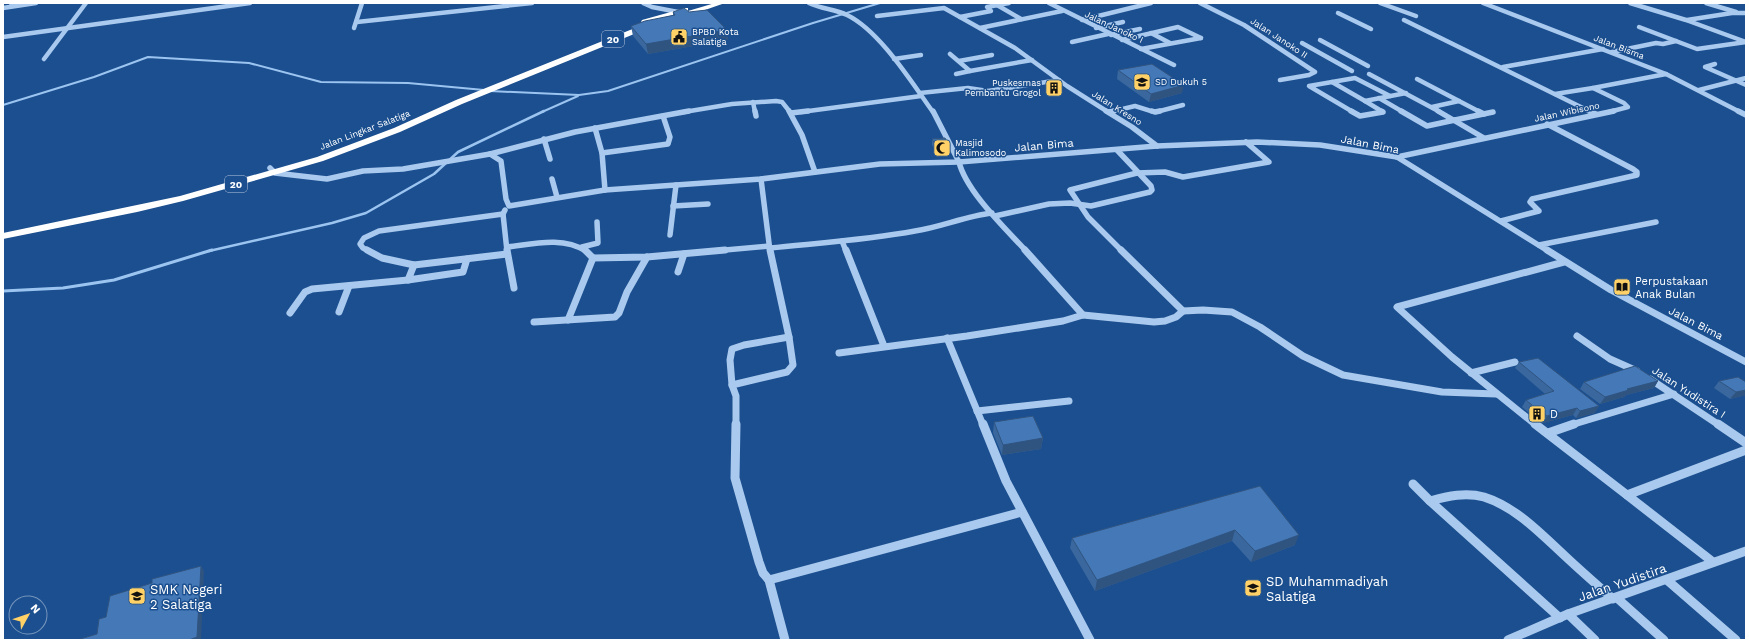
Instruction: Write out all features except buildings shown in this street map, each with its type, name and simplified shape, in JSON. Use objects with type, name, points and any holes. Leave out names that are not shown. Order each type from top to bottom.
[{"type":"highway","name":"Jalan Lingkar Salatiga","points":[[3,236],[137,209],[360,145],[630,28],[678,12],[705,5],[722,3]]},
{"type":"highway","name":"Jalan Lingkar Salatiga","points":[[3,230],[170,195],[273,170],[359,138],[449,100],[503,82],[635,30],[705,5]]},
{"type":"street","points":[[3,8],[36,3]]},
{"type":"street","points":[[44,59],[86,3]]},
{"type":"street","points":[[3,37],[250,3]]},
{"type":"street","points":[[354,28],[362,3]]},
{"type":"street","points":[[357,22],[532,3]]},
{"type":"street","points":[[643,3],[652,7],[678,12]]},
{"type":"street","points":[[809,3],[820,8],[847,15],[867,29],[894,59],[942,127],[959,162],[961,171],[971,188],[993,215],[1083,315]]},
{"type":"street","points":[[960,17],[991,11],[987,8],[1009,3]]},
{"type":"street","name":"Jalan Janoko I","points":[[1049,3],[1096,28],[1174,65]]},
{"type":"street","points":[[1082,20],[1150,3]]},
{"type":"street","name":"Jalan Janoko II","points":[[1200,3],[1244,25],[1315,72],[1308,75],[1280,80]]},
{"type":"street","points":[[1380,3],[1416,16]]},
{"type":"street","name":"Jalan Bisma","points":[[1483,3],[1666,74],[1746,115]]},
{"type":"street","points":[[1630,3],[1686,20],[1746,42]]},
{"type":"street","points":[[1706,3],[1745,14]]},
{"type":"street","points":[[996,5],[1021,19]]},
{"type":"street","name":"Jalan Kresno","points":[[877,16],[938,7],[944,8],[1032,60],[1067,86],[1144,135],[1157,146]]},
{"type":"street","points":[[980,28],[1062,11]]},
{"type":"street","points":[[1338,13],[1371,29]]},
{"type":"street","points":[[1686,20],[1732,13],[1745,14]]},
{"type":"street","points":[[1404,20],[1596,114]]},
{"type":"street","points":[[1096,28],[1123,22]]},
{"type":"street","points":[[1122,40],[1178,27],[1201,38],[1141,49]]},
{"type":"street","points":[[1639,27],[1700,49],[1746,42]]},
{"type":"street","points":[[1072,42],[1140,28]]},
{"type":"street","points":[[1151,33],[1170,43]]},
{"type":"street","points":[[1320,40],[1368,66]]},
{"type":"street","points":[[1611,52],[1656,43],[1663,44],[1676,41]]},
{"type":"street","points":[[1302,43],[1352,71]]},
{"type":"street","points":[[1502,67],[1603,49]]},
{"type":"street","points":[[950,54],[970,71]]},
{"type":"street","points":[[894,59],[921,55]]},
{"type":"street","points":[[959,61],[992,55]]},
{"type":"street","points":[[956,74],[1032,60]]},
{"type":"street","points":[[1715,64],[1704,67],[1746,85]]},
{"type":"street","points":[[1369,74],[1455,120],[1463,122],[1487,137]]},
{"type":"street","name":"Jalan Wibisono","points":[[1593,88],[1666,74]]},
{"type":"street","points":[[1332,82],[1383,112],[1360,116],[1309,86],[1332,82],[1355,78],[1390,96]]},
{"type":"street","points":[[1699,90],[1746,78]]},
{"type":"street","points":[[1416,79],[1484,114]]},
{"type":"street","points":[[791,113],[968,88],[988,91],[1059,80]]},
{"type":"street","points":[[1555,94],[1593,88]]},
{"type":"street","name":"Jalan Wibisono","points":[[1397,157],[1622,109],[1628,106],[1622,101],[1593,88]]},
{"type":"street","points":[[1365,101],[1406,93]]},
{"type":"street","points":[[1379,98],[1427,126],[1494,112]]},
{"type":"street","points":[[273,170],[304,178],[331,179],[363,171],[403,169],[438,161],[490,154],[544,139],[595,128],[719,106],[779,101],[784,104],[791,113],[805,143],[815,172]]},
{"type":"street","points":[[1432,107],[1459,101]]},
{"type":"street","points":[[753,102],[756,116]]},
{"type":"street","points":[[1109,112],[1135,106],[1156,112],[1183,105]]},
{"type":"street","points":[[602,153],[668,144],[670,137],[663,116]]},
{"type":"street","points":[[1501,221],[1539,211],[1530,202],[1532,199],[1637,174],[1638,172],[1547,124]]},
{"type":"street","points":[[595,128],[602,153],[604,190]]},
{"type":"street","points":[[544,139],[550,159]]},
{"type":"street","points":[[1183,311],[1096,225],[1070,192],[1073,188],[1137,173],[1165,172],[1183,177],[1269,162],[1246,142]]},
{"type":"street","name":"Jalan Bima","points":[[509,206],[604,190],[761,179],[880,164],[959,162],[1157,146],[1246,142],[1320,145],[1397,157],[1611,290],[1746,362]]},
{"type":"street","points":[[503,214],[384,230],[370,234],[360,241],[360,244],[363,248],[376,256],[399,263],[414,265],[467,259],[507,250],[558,242],[582,247],[593,258],[647,258],[842,241],[919,231],[984,213],[993,215],[1049,204],[1070,203],[1086,206],[1097,205],[1150,192],[1152,190],[1151,186],[1137,173],[1117,150]]},
{"type":"street","points":[[490,154],[501,161],[506,199],[509,206],[503,214],[507,250],[514,288]]},
{"type":"street","points":[[552,179],[557,197]]},
{"type":"street","points":[[732,385],[781,374],[791,368],[793,360],[770,247],[761,179]]},
{"type":"street","points":[[670,235],[676,185]]},
{"type":"street","points":[[673,206],[708,204]]},
{"type":"street","points":[[582,247],[595,245],[598,243],[597,222]]},
{"type":"street","points":[[1539,245],[1656,222]]},
{"type":"street","points":[[842,241],[884,346]]},
{"type":"street","points":[[678,272],[684,254]]},
{"type":"street","points":[[568,320],[593,258]]},
{"type":"street","points":[[534,322],[615,317],[627,292],[647,258]]},
{"type":"street","points":[[290,313],[308,290],[408,280],[463,272],[467,259]]},
{"type":"street","points":[[1564,262],[1398,306],[1421,331],[1496,394],[1713,562]]},
{"type":"street","points":[[408,280],[414,265]]},
{"type":"street","points":[[339,312],[349,286]]},
{"type":"street","points":[[839,353],[1063,321],[1083,315],[1154,322],[1165,321],[1183,311],[1208,310],[1232,312],[1260,327],[1320,365],[1351,378],[1393,382],[1442,392],[1496,394]]},
{"type":"street","name":"Jalan Yudistira I","points":[[1577,336],[1610,359],[1636,370],[1674,394],[1746,443]]},
{"type":"street","points":[[785,640],[769,580],[763,573],[759,562],[735,478],[736,396],[732,385],[730,360],[732,349],[744,345],[789,337]]},
{"type":"street","points":[[947,338],[1006,481],[1090,640]]},
{"type":"street","points":[[1471,373],[1514,362]]},
{"type":"street","points":[[1548,433],[1602,412],[1674,394]]},
{"type":"street","points":[[977,411],[1070,401]]},
{"type":"street","points":[[1627,495],[1746,450]]},
{"type":"street","points":[[1413,484],[1430,501],[1564,616],[1595,640]]},
{"type":"street","points":[[1430,501],[1454,494],[1472,494],[1509,508],[1664,640]]},
{"type":"street","points":[[769,580],[1022,512]]},
{"type":"street","name":"Jalan Yudistira","points":[[1516,639],[1564,616],[1713,562],[1746,552]]},
{"type":"street","points":[[1666,580],[1736,640]]},
{"type":"waterway","points":[[10,5],[18,3]]},
{"type":"waterway","points":[[490,91],[579,95],[608,91],[813,23],[880,3]]},
{"type":"waterway","points":[[3,105],[94,77],[148,57],[249,63],[321,82],[408,83],[484,90]]},
{"type":"waterway","points":[[542,112],[578,96]]},
{"type":"waterway","points":[[209,251],[332,223],[366,213],[434,174],[458,152],[544,111]]},
{"type":"waterway","points":[[3,291],[63,288],[114,280],[212,250]]},
{"type":"place","name":"BPBD Kota Salatiga","points":[[679,37]]},
{"type":"place","name":"SD Dukuh 5","points":[[1142,82]]},
{"type":"place","name":"Puskesmas Pembantu Grogol","points":[[1054,88]]},
{"type":"place","name":"Masjid Kalimosodo","points":[[942,148]]},
{"type":"place","name":"Perpustakaan Anak Bulan","points":[[1622,287]]},
{"type":"place","name":"D","points":[[1537,414]]},
{"type":"place","name":"SD Muhammadiyah Salatiga","points":[[1253,588]]},
{"type":"place","name":"SMK Negeri 2 Salatiga","points":[[137,596]]}]
